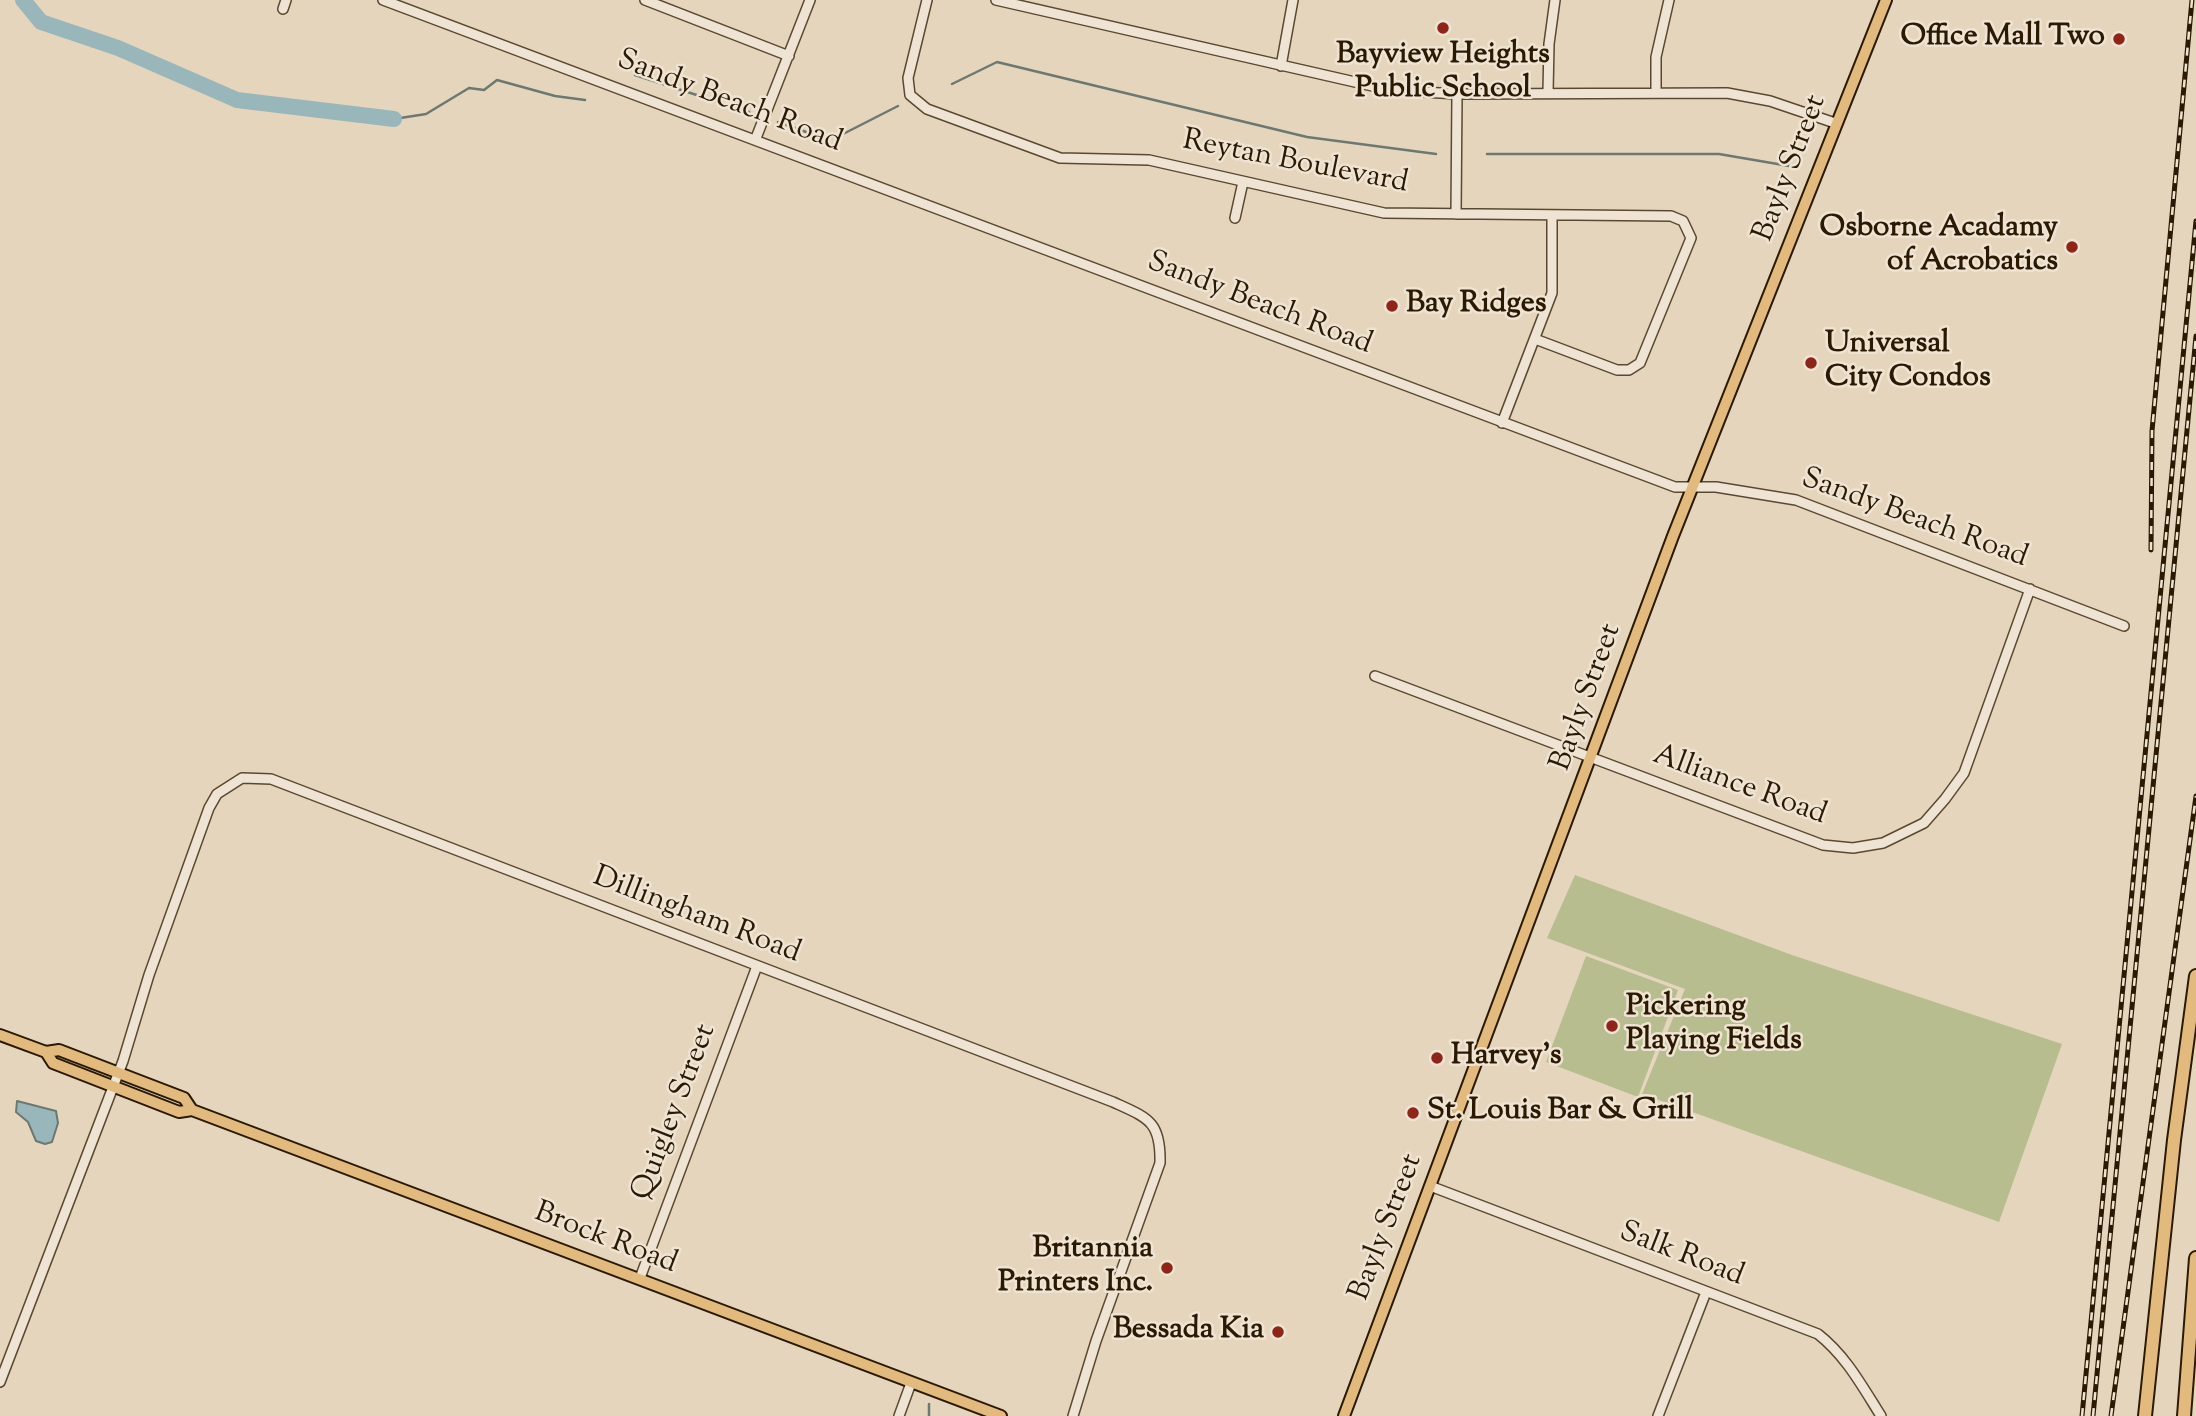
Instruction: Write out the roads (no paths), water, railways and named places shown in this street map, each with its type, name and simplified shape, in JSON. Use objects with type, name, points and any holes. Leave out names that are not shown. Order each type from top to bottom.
[{"type":"highway","points":[[2145,1416],[2174,1140],[2196,976]]},
{"type":"highway","points":[[2184,1416],[2196,1258]]},
{"type":"main road","name":"Bayly Street","points":[[1344,1416],[1693,488],[1771,294],[1835,123],[1886,0]]},
{"type":"main road","name":"Brock Road","points":[[0,1035],[46,1052],[59,1050],[179,1112],[192,1110],[1001,1416]]},
{"type":"street","name":"Sandy Beach Road","points":[[383,0],[757,138],[1675,487],[1716,487],[1796,500],[2124,626]]},
{"type":"street","points":[[645,0],[789,55]]},
{"type":"street","points":[[757,138],[810,0]]},
{"type":"street","name":"Reytan Boulevard","points":[[927,0],[908,78],[910,96],[927,109],[1060,158],[1149,160],[1384,213],[1671,216],[1683,220],[1691,239],[1640,363],[1629,370],[1617,370],[1535,339]]},
{"type":"street","points":[[996,0],[1017,2],[1390,90],[1457,94],[1727,93],[1770,102],[1835,123]]},
{"type":"street","points":[[1280,66],[1293,0]]},
{"type":"street","points":[[1548,92],[1549,44],[1555,0]]},
{"type":"street","points":[[1656,93],[1657,57],[1669,0]]},
{"type":"street","points":[[1456,214],[1457,94]]},
{"type":"street","points":[[1235,218],[1243,182]]},
{"type":"street","points":[[1502,423],[1552,293],[1552,216]]},
{"type":"street","name":"Alliance Road","points":[[1375,676],[1591,760],[1823,845],[1853,848],[1883,843],[1924,823],[1965,774],[2030,589]]},
{"type":"street","name":"Dillingham Road","points":[[0,1382],[115,1079],[209,808],[218,794],[242,778],[271,779],[1113,1102],[1147,1118],[1160,1140],[1160,1163],[1096,1341],[1073,1416]]},
{"type":"street","name":"Quigley Street","points":[[640,1279],[757,965]]},
{"type":"street","name":"Salk Road","points":[[1430,1186],[1818,1334],[1834,1346],[1881,1416]]},
{"type":"street","points":[[1658,1416],[1706,1292]]},
{"type":"street","points":[[899,1416],[911,1383]]},
{"type":"water","points":[[17,1101],[56,1111],[58,1123],[52,1142],[45,1144],[36,1141],[28,1122],[16,1112]]},
{"type":"waterway","points":[[23,0],[41,22],[118,48],[237,100],[394,119]]},
{"type":"waterway","points":[[952,84],[997,62],[1307,137],[1436,154]]},
{"type":"waterway","points":[[635,75],[749,112]]},
{"type":"waterway","points":[[394,119],[426,114],[469,88],[484,90],[497,80],[555,96],[585,100]]},
{"type":"waterway","points":[[778,122],[823,138],[845,133],[898,106]]},
{"type":"waterway","points":[[1487,154],[1719,154],[1795,167]]},
{"type":"waterway","points":[[929,1404],[929,1416]]},
{"type":"railway","points":[[2151,550],[2152,431],[2192,0]]},
{"type":"railway","points":[[2082,1416],[2196,221]]},
{"type":"railway","points":[[2093,1416],[2196,336]]},
{"type":"railway","points":[[2111,1416],[2196,796]]},
{"type":"place","name":"Bayview Heights Public School","points":[[1443,28]]},
{"type":"place","name":"Office Mall Two","points":[[2119,39]]},
{"type":"place","name":"Osborne Acadamy of Acrobatics","points":[[2072,247]]},
{"type":"place","name":"Bay Ridges","points":[[1392,306]]},
{"type":"place","name":"Universal City Condos","points":[[1811,363]]},
{"type":"place","name":"Pickering Playing Fields","points":[[1612,1026]]},
{"type":"place","name":"Harvey's","points":[[1437,1058]]},
{"type":"place","name":"St. Louis Bar & Grill","points":[[1413,1113]]},
{"type":"place","name":"Britannia Printers Inc.","points":[[1167,1268]]},
{"type":"place","name":"Bessada Kia","points":[[1278,1332]]}]
